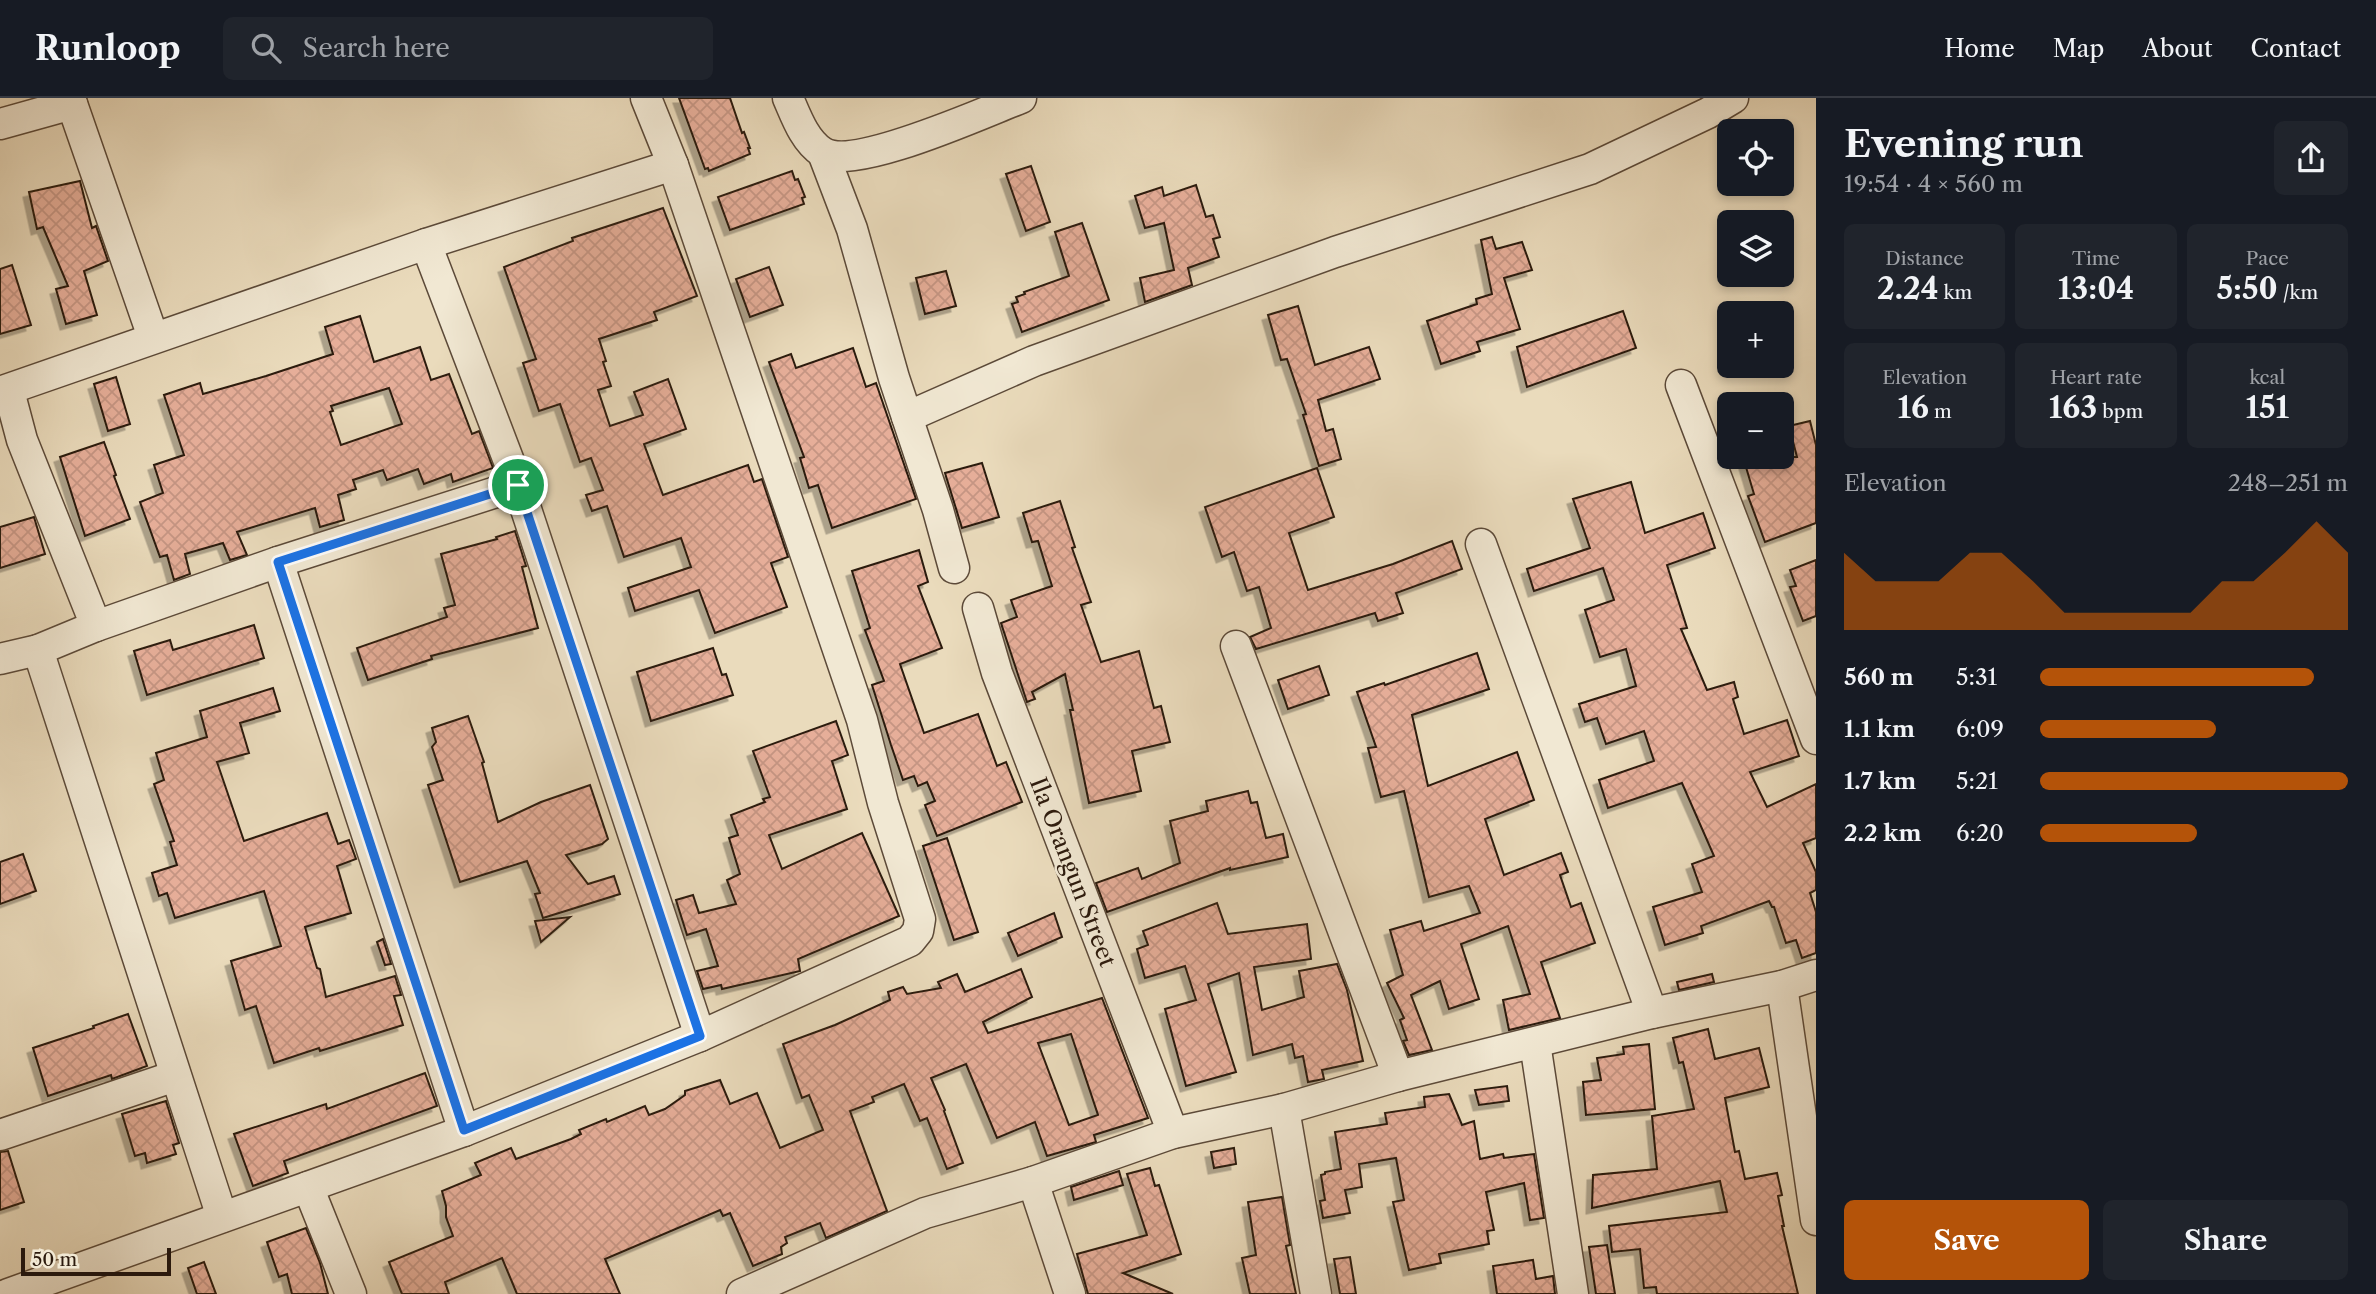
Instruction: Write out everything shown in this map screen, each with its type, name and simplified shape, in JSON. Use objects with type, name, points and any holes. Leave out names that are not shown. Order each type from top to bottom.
[{"type":"street","points":[[8,1294],[464,1130],[700,1036],[909,941],[918,931],[920,919],[883,803],[862,720],[673,165],[646,98]]},
{"type":"street","points":[[788,98],[803,131],[823,153],[852,229],[954,568]]},
{"type":"street","points":[[823,153],[847,156],[882,151],[1021,98]]},
{"type":"street","points":[[907,417],[1060,352],[1335,252],[1590,169],[1708,114],[1733,98]]},
{"type":"street","points":[[0,124],[71,101],[153,337]]},
{"type":"street","points":[[96,626],[5,392],[153,337],[426,244],[673,165]]},
{"type":"street","points":[[426,244],[518,485],[700,1036]]},
{"type":"street","points":[[1681,385],[1816,739]]},
{"type":"street","points":[[0,659],[38,650],[96,626],[278,562],[518,485]]},
{"type":"street","points":[[1481,544],[1652,1013]]},
{"type":"street","points":[[278,562],[464,1130]]},
{"type":"street","name":"Ila Orangun Street","points":[[978,608],[997,673],[1173,1133]]},
{"type":"street","points":[[1236,646],[1398,1076]]},
{"type":"street","points":[[38,650],[222,1217]]},
{"type":"street","points":[[743,1294],[925,1213],[1033,1182],[1173,1133],[1284,1109],[1398,1076],[1652,1013],[1782,986],[1816,975]]},
{"type":"street","points":[[1782,986],[1816,1220]]},
{"type":"street","points":[[1535,1043],[1573,1294]]},
{"type":"street","points":[[0,1135],[175,1076]]},
{"type":"street","points":[[1284,1109],[1316,1294]]},
{"type":"street","points":[[1033,1182],[1070,1294]]},
{"type":"street","points":[[308,1187],[351,1294]]},
{"type":"building","points":[[679,98],[730,98],[750,154],[709,171],[708,168],[705,169]]},
{"type":"building","points":[[1031,166],[1050,222],[1026,231],[1006,174]]},
{"type":"building","points":[[792,171],[805,197],[802,198],[804,204],[730,230],[718,197]]},
{"type":"building","points":[[80,181],[92,228],[96,226],[108,261],[84,271],[97,315],[66,324],[56,289],[68,286],[43,227],[37,229],[29,192]]},
{"type":"building","points":[[1196,185],[1206,217],[1213,215],[1220,237],[1213,239],[1219,257],[1188,268],[1192,285],[1145,302],[1140,278],[1174,270],[1164,223],[1145,228],[1135,196],[1162,187],[1164,196]]},
{"type":"building","points":[[663,208],[697,296],[654,312],[657,320],[599,339],[611,386],[598,390],[610,426],[643,415],[634,392],[668,379],[686,429],[644,444],[663,495],[748,465],[754,482],[762,479],[788,557],[771,563],[787,607],[715,633],[699,590],[635,611],[628,588],[691,567],[681,538],[624,557],[607,506],[592,511],[586,495],[603,490],[591,458],[580,462],[560,404],[539,411],[523,363],[536,359],[504,267],[573,241],[572,238]]},
{"type":"building","points":[[1082,223],[1109,300],[1022,332],[1012,304],[1018,302],[1016,297],[1025,294],[1024,292],[1069,276],[1055,232]]},
{"type":"building","points":[[1492,237],[1496,249],[1522,242],[1532,270],[1504,278],[1520,329],[1477,342],[1480,351],[1441,364],[1427,321],[1477,304],[1476,299],[1492,294],[1481,240]]},
{"type":"building","points":[[12,265],[31,325],[0,334],[0,269]]},
{"type":"building","points":[[769,267],[783,305],[750,317],[736,279]]},
{"type":"building","points":[[946,271],[956,306],[925,314],[916,278]]},
{"type":"building","points":[[1298,306],[1315,365],[1369,347],[1380,379],[1318,400],[1326,431],[1333,429],[1341,459],[1319,466],[1303,415],[1306,414],[1287,359],[1281,360],[1268,315]]},
{"type":"building","points":[[1623,311],[1636,348],[1527,387],[1517,347]]},
{"type":"building","points":[[360,316],[374,362],[420,347],[431,380],[449,374],[472,434],[479,431],[493,468],[453,482],[451,474],[424,484],[418,469],[387,480],[383,470],[353,480],[356,489],[338,495],[344,520],[320,527],[315,508],[237,532],[247,555],[230,560],[223,543],[185,554],[190,574],[174,580],[167,555],[160,557],[140,502],[163,493],[154,465],[184,455],[164,395],[200,383],[203,394],[333,354],[325,327]],"holes":[[[389,388],[402,424],[341,445],[330,412],[333,411],[331,406]]]},
{"type":"building","points":[[853,348],[866,387],[876,383],[916,499],[832,528],[818,485],[809,488],[800,458],[804,457],[769,362],[791,354],[796,368]]},
{"type":"building","points":[[116,377],[130,424],[108,431],[94,384]]},
{"type":"building","points":[[1810,421],[1816,445],[1816,523],[1765,542],[1748,496],[1754,494],[1747,469],[1794,469],[1794,457],[1797,457],[1794,425]]},
{"type":"building","points":[[104,442],[130,519],[85,536],[60,457]]},
{"type":"building","points":[[982,463],[999,517],[962,528],[945,473]]},
{"type":"building","points":[[1317,468],[1334,517],[1289,533],[1308,590],[1393,564],[1452,541],[1462,569],[1396,593],[1403,613],[1378,621],[1375,613],[1256,649],[1250,637],[1271,628],[1259,587],[1247,591],[1234,552],[1222,557],[1205,507]]},
{"type":"building","points":[[1631,482],[1645,533],[1703,513],[1715,548],[1667,565],[1687,628],[1681,629],[1707,690],[1734,682],[1738,697],[1733,699],[1744,734],[1787,720],[1799,756],[1750,772],[1767,807],[1816,784],[1816,838],[1803,843],[1816,872],[1816,890],[1810,893],[1816,912],[1816,953],[1802,958],[1796,940],[1786,943],[1774,907],[1769,901],[1701,926],[1703,933],[1665,945],[1653,907],[1702,892],[1692,864],[1714,856],[1682,783],[1608,808],[1599,780],[1654,761],[1644,731],[1606,744],[1597,718],[1585,722],[1579,704],[1636,686],[1626,649],[1600,657],[1585,610],[1614,600],[1603,568],[1534,591],[1527,569],[1590,548],[1573,499]]},
{"type":"building","points":[[1060,501],[1075,547],[1072,548],[1091,602],[1081,605],[1101,662],[1139,651],[1154,708],[1161,706],[1170,742],[1132,751],[1141,791],[1089,803],[1065,674],[1032,692],[1035,699],[1027,702],[1001,623],[1017,617],[1011,600],[1052,586],[1038,541],[1032,542],[1023,513]]},
{"type":"building","points":[[34,517],[45,554],[0,568],[0,527]]},
{"type":"building","points":[[515,531],[526,566],[522,567],[538,628],[431,656],[432,659],[368,680],[357,648],[447,617],[444,608],[455,605],[441,554],[497,539],[496,537]]},
{"type":"building","points":[[919,550],[928,582],[918,586],[942,648],[900,664],[924,733],[978,714],[997,766],[1006,762],[1022,802],[937,836],[925,805],[935,801],[927,782],[918,786],[914,776],[903,780],[891,745],[872,685],[884,681],[865,630],[870,628],[852,571]]},
{"type":"building","points":[[1816,560],[1816,616],[1803,621],[1790,587],[1796,586],[1790,570]]},
{"type":"building","points":[[254,625],[264,658],[147,695],[134,651],[170,640],[173,650]]},
{"type":"building","points":[[713,648],[722,675],[726,674],[733,695],[651,721],[637,672]]},
{"type":"building","points":[[1477,653],[1489,689],[1412,715],[1428,786],[1517,752],[1534,800],[1485,819],[1504,875],[1561,853],[1568,872],[1560,875],[1571,907],[1581,903],[1595,943],[1541,962],[1560,1018],[1509,1030],[1503,1000],[1530,994],[1508,926],[1461,944],[1479,999],[1449,1009],[1440,981],[1411,995],[1432,1050],[1409,1055],[1403,1041],[1407,1040],[1400,1020],[1404,1018],[1387,983],[1403,975],[1390,930],[1421,921],[1424,931],[1480,913],[1469,886],[1429,897],[1404,791],[1381,797],[1368,748],[1376,747],[1357,692]]},
{"type":"building","points":[[1319,666],[1329,695],[1288,709],[1278,680]]},
{"type":"building","points":[[273,688],[280,711],[240,723],[249,753],[217,762],[244,841],[327,813],[338,844],[349,840],[356,859],[337,866],[351,913],[305,927],[317,968],[320,969],[326,997],[395,976],[401,995],[394,996],[403,1025],[274,1063],[256,1006],[245,1010],[231,961],[281,946],[264,891],[175,918],[167,893],[159,896],[152,873],[177,865],[170,842],[174,841],[154,784],[164,780],[156,753],[207,737],[200,711]]},
{"type":"building","points":[[468,716],[484,762],[482,763],[498,822],[541,802],[590,785],[608,839],[602,844],[566,855],[588,884],[614,876],[620,894],[543,918],[535,894],[540,893],[527,861],[460,882],[428,785],[443,780],[432,747],[436,742],[432,728]]},
{"type":"building","points":[[836,721],[848,755],[832,761],[847,809],[769,835],[782,869],[862,833],[899,916],[798,959],[800,971],[722,989],[721,985],[703,989],[697,971],[718,966],[706,929],[687,935],[676,900],[693,895],[699,913],[736,904],[727,880],[740,874],[729,838],[738,835],[731,815],[765,802],[763,799],[770,797],[753,751]]},
{"type":"building","points":[[1248,791],[1251,803],[1257,802],[1266,838],[1283,834],[1288,857],[1230,868],[1107,912],[1096,883],[1138,868],[1142,879],[1180,863],[1170,821],[1208,811],[1206,801]]},
{"type":"building","points":[[947,838],[978,932],[954,940],[923,846]]},
{"type":"building","points":[[23,854],[36,891],[0,904],[0,862]]},
{"type":"building","points":[[1217,903],[1228,934],[1307,924],[1311,959],[1254,967],[1262,1010],[1304,997],[1299,971],[1337,964],[1347,990],[1363,1061],[1322,1070],[1324,1079],[1308,1082],[1303,1056],[1295,1058],[1292,1044],[1253,1055],[1239,973],[1208,984],[1236,1072],[1186,1086],[1165,1009],[1196,1000],[1185,966],[1145,978],[1137,949],[1148,945],[1143,931]]},
{"type":"building","points":[[1054,913],[1062,937],[1018,956],[1008,933]]},
{"type":"building","points":[[570,917],[541,942],[535,921]]},
{"type":"building","points":[[383,939],[391,964],[385,965],[377,942]]},
{"type":"building","points":[[1021,969],[1032,997],[983,1022],[988,1033],[1102,998],[1148,1118],[1094,1135],[1096,1142],[1047,1156],[1035,1122],[997,1138],[966,1064],[931,1078],[963,1163],[947,1169],[927,1118],[920,1121],[904,1084],[872,1097],[874,1102],[850,1111],[887,1211],[826,1238],[820,1223],[785,1237],[787,1243],[781,1247],[782,1254],[753,1266],[730,1213],[723,1216],[720,1210],[605,1259],[620,1294],[517,1294],[502,1258],[445,1282],[449,1294],[402,1294],[389,1262],[453,1236],[446,1217],[442,1191],[481,1175],[475,1163],[511,1148],[516,1159],[571,1139],[581,1134],[579,1130],[645,1106],[649,1115],[665,1109],[685,1095],[685,1091],[720,1080],[730,1104],[757,1093],[780,1148],[823,1130],[809,1095],[802,1098],[783,1044],[835,1025],[890,1000],[888,992],[903,987],[907,994],[941,988],[938,982],[957,974],[965,992]],"holes":[[[1071,1034],[1098,1115],[1069,1125],[1038,1043]]]},
{"type":"building","points":[[1712,974],[1714,982],[1679,990],[1677,982]]},
{"type":"building","points":[[128,1014],[147,1066],[112,1079],[111,1075],[48,1096],[33,1048]]},
{"type":"building","points":[[1708,1029],[1715,1059],[1759,1048],[1769,1087],[1725,1098],[1735,1152],[1739,1151],[1745,1179],[1777,1173],[1782,1195],[1778,1196],[1782,1226],[1798,1294],[1657,1294],[1656,1287],[1644,1288],[1640,1249],[1612,1252],[1609,1226],[1727,1212],[1720,1181],[1592,1208],[1593,1175],[1657,1169],[1652,1116],[1694,1109],[1683,1062],[1679,1063],[1673,1038]]},
{"type":"building","points":[[1649,1044],[1655,1109],[1586,1115],[1583,1082],[1601,1080],[1597,1058],[1624,1054],[1623,1047]]},
{"type":"building","points":[[425,1073],[437,1106],[284,1161],[288,1173],[253,1186],[234,1134],[326,1104],[327,1109]]},
{"type":"building","points":[[1507,1086],[1509,1101],[1479,1105],[1475,1090]]},
{"type":"building","points":[[1449,1094],[1462,1125],[1474,1121],[1480,1159],[1503,1154],[1504,1158],[1534,1154],[1544,1218],[1530,1220],[1524,1183],[1486,1192],[1494,1230],[1487,1231],[1489,1244],[1439,1254],[1441,1263],[1409,1270],[1393,1202],[1404,1200],[1396,1158],[1359,1164],[1362,1187],[1345,1190],[1350,1213],[1323,1218],[1320,1201],[1325,1200],[1321,1175],[1341,1169],[1335,1132],[1387,1124],[1385,1113],[1425,1107],[1424,1097]]},
{"type":"building","points":[[166,1101],[179,1143],[173,1145],[176,1154],[147,1163],[145,1153],[135,1156],[122,1114]]},
{"type":"building","points":[[1234,1148],[1236,1164],[1214,1168],[1211,1152]]},
{"type":"building","points":[[8,1151],[24,1202],[0,1210],[0,1152]]},
{"type":"building","points":[[1150,1168],[1155,1186],[1159,1185],[1181,1254],[1123,1273],[1173,1294],[1088,1294],[1077,1254],[1147,1235],[1127,1174]]},
{"type":"building","points":[[1119,1171],[1123,1185],[1074,1200],[1071,1187]]},
{"type":"building","points":[[1282,1197],[1290,1245],[1286,1246],[1296,1294],[1250,1294],[1242,1258],[1256,1255],[1248,1202]]},
{"type":"building","points":[[306,1228],[320,1263],[328,1294],[292,1294],[287,1274],[279,1277],[267,1242]]},
{"type":"building","points":[[1607,1245],[1615,1294],[1596,1294],[1589,1247]]},
{"type":"building","points":[[1350,1257],[1356,1294],[1340,1294],[1334,1259]]},
{"type":"building","points":[[1533,1260],[1536,1279],[1553,1276],[1555,1294],[1497,1294],[1493,1266]]},
{"type":"building","points":[[204,1262],[216,1294],[197,1294],[188,1268]]},
{"type":"route","points":[[518,485],[700,1036],[464,1130],[278,562],[518,485]]}]
